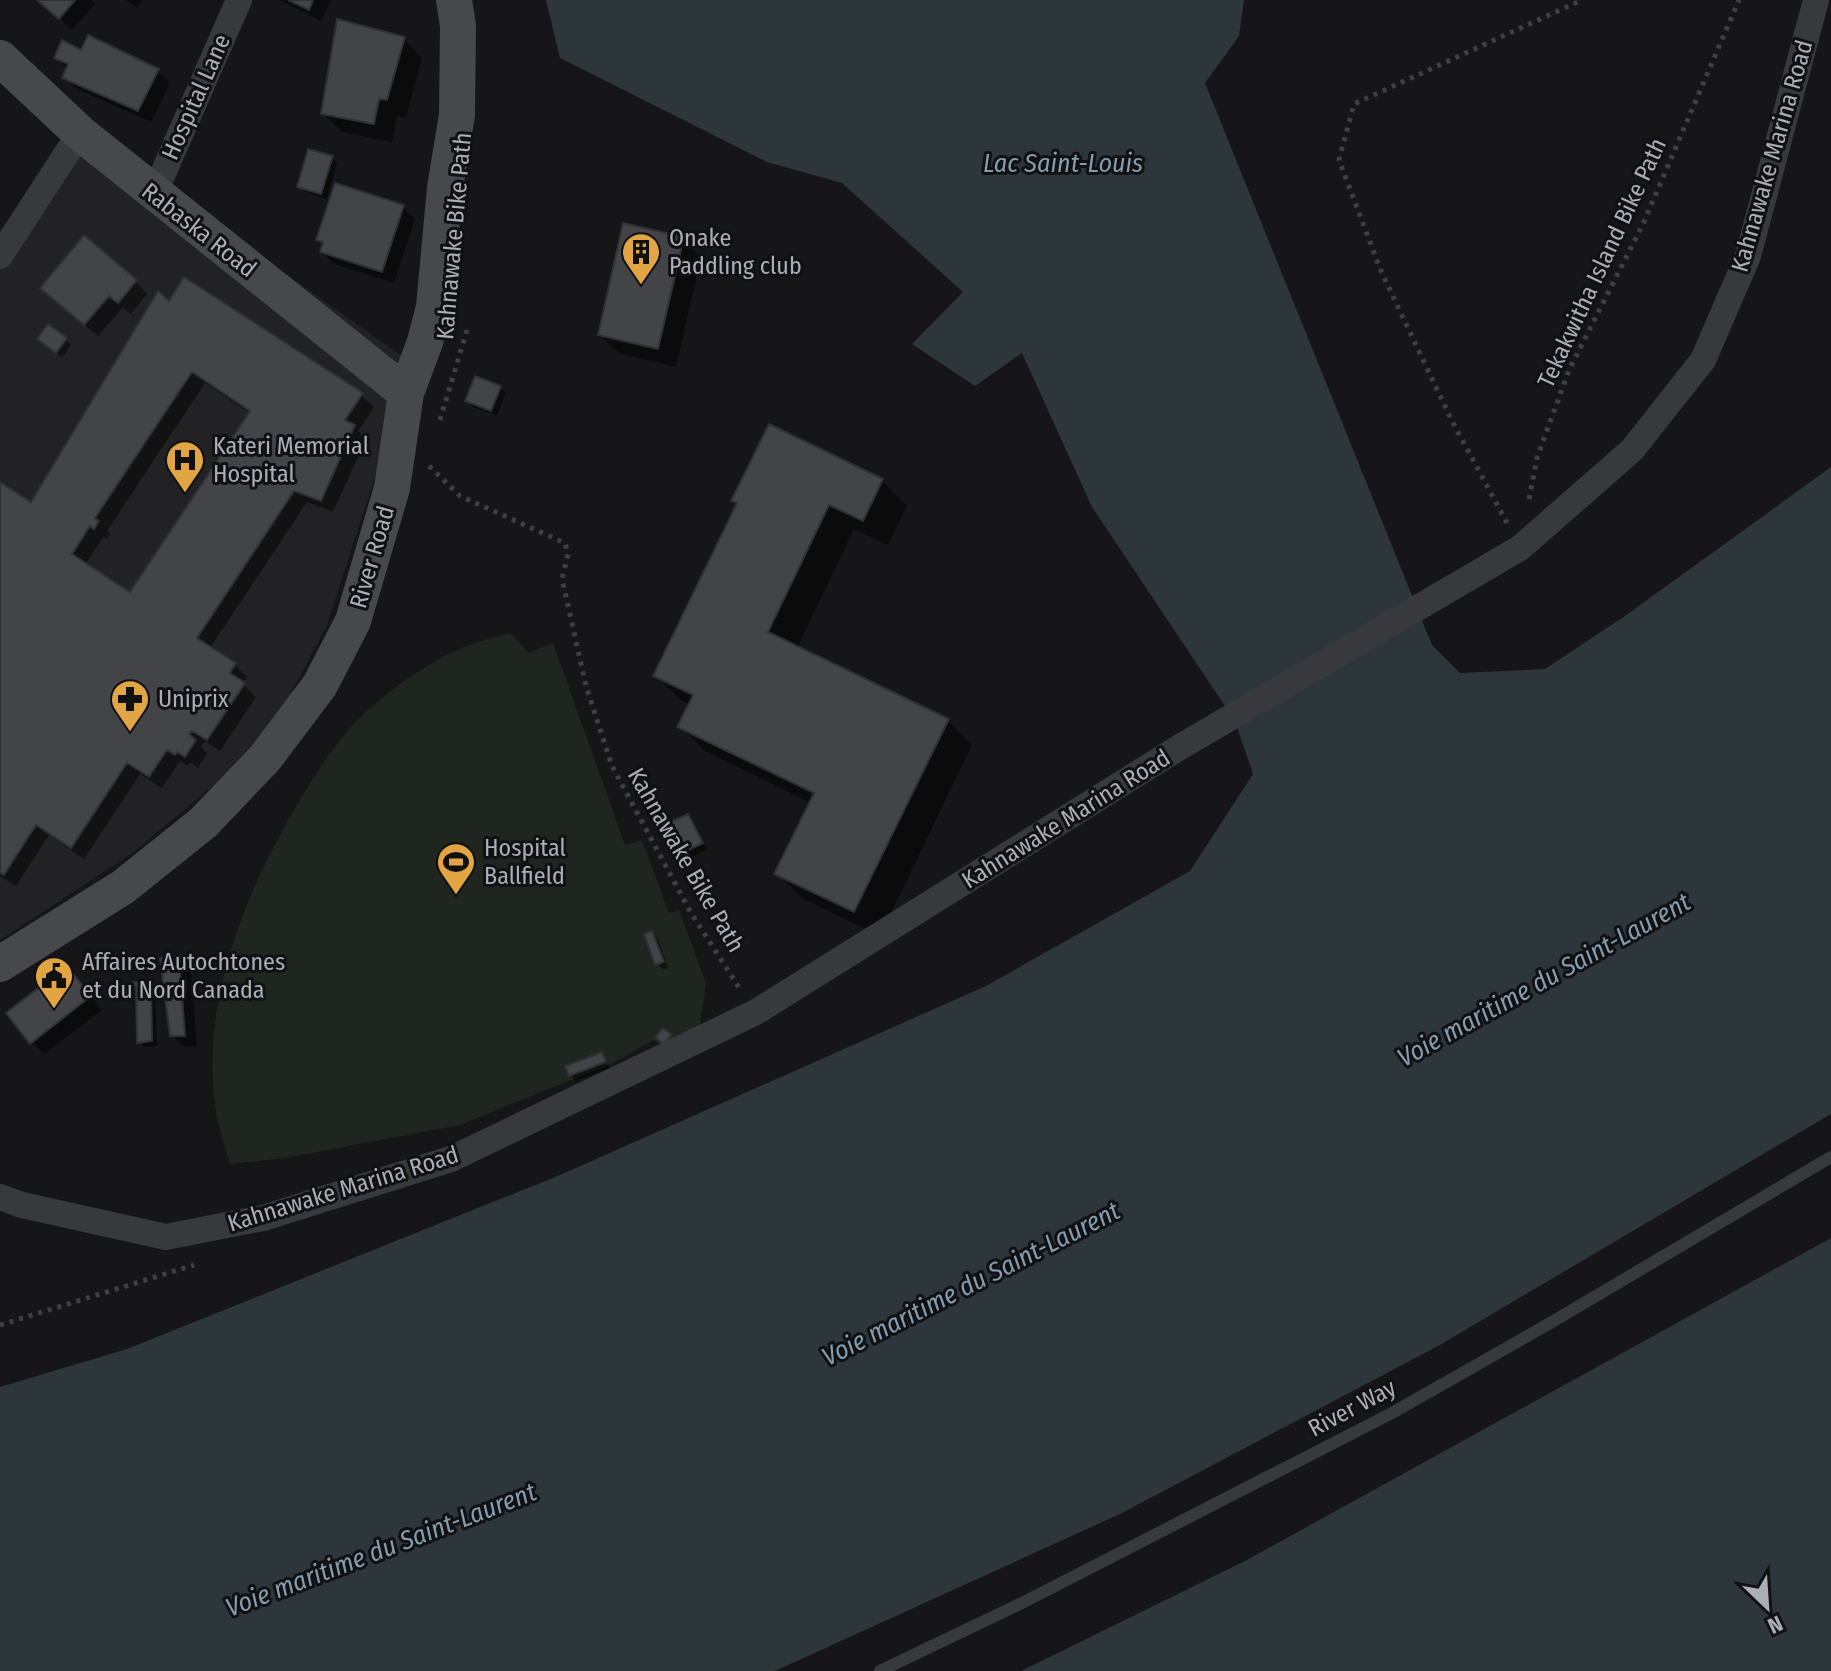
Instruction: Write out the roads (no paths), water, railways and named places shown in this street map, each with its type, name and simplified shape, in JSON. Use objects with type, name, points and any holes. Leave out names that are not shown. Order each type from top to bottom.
[{"type":"street","name":"Hospital Lane","points":[[154,194],[239,0]]},
{"type":"street","name":"River Road","points":[[0,964],[123,887],[203,823],[265,758],[320,685],[353,621],[392,488],[406,393],[434,307],[445,188],[457,115],[458,26],[454,0]]},
{"type":"street","name":"Kahnawake Marina Road","points":[[0,1197],[22,1205],[166,1237],[263,1218],[451,1159],[756,1012],[1180,747],[1520,548],[1632,450],[1703,360],[1748,256],[1816,0]]},
{"type":"street","name":"Rabaska Road","points":[[0,58],[80,133],[406,393]]},
{"type":"street","points":[[0,256],[80,133]]},
{"type":"lane","name":"River Way","points":[[880,1671],[1020,1604],[1392,1413],[1579,1307],[1831,1157]]},
{"type":"water","points":[[546,0],[1244,0],[1239,36],[1205,83],[1432,645],[1460,673],[1545,669],[1625,616],[1831,467],[1831,1114],[1438,1346],[1120,1514],[775,1671],[0,1671],[0,1387],[127,1349],[560,1175],[986,986],[1190,871],[1253,774],[1235,721],[1092,507],[1022,353],[975,386],[912,344],[963,292],[842,183],[767,162],[560,58]]},
{"type":"water","points":[[1831,1238],[1831,1671],[1021,1671],[1245,1561]]},
{"type":"place","name":"Onake Paddling club","points":[[641,286]]},
{"type":"place","name":"Kateri Memorial Hospital","points":[[185,494]]},
{"type":"place","name":"Uniprix","points":[[130,733]]},
{"type":"place","name":"Hospital Ballfield","points":[[456,896]]},
{"type":"place","name":"Affaires Autochtones et du Nord Canada","points":[[54,1010]]},
{"type":"water label","name":"Lac Saint-Louis","points":[[1063,163]]},
{"type":"water label","name":"Voie maritime du Saint-Laurent","points":[[1544,980]]},
{"type":"water label","name":"Voie maritime du Saint-Laurent","points":[[971,1284]]},
{"type":"water label","name":"Voie maritime du Saint-Laurent","points":[[381,1550]]}]
